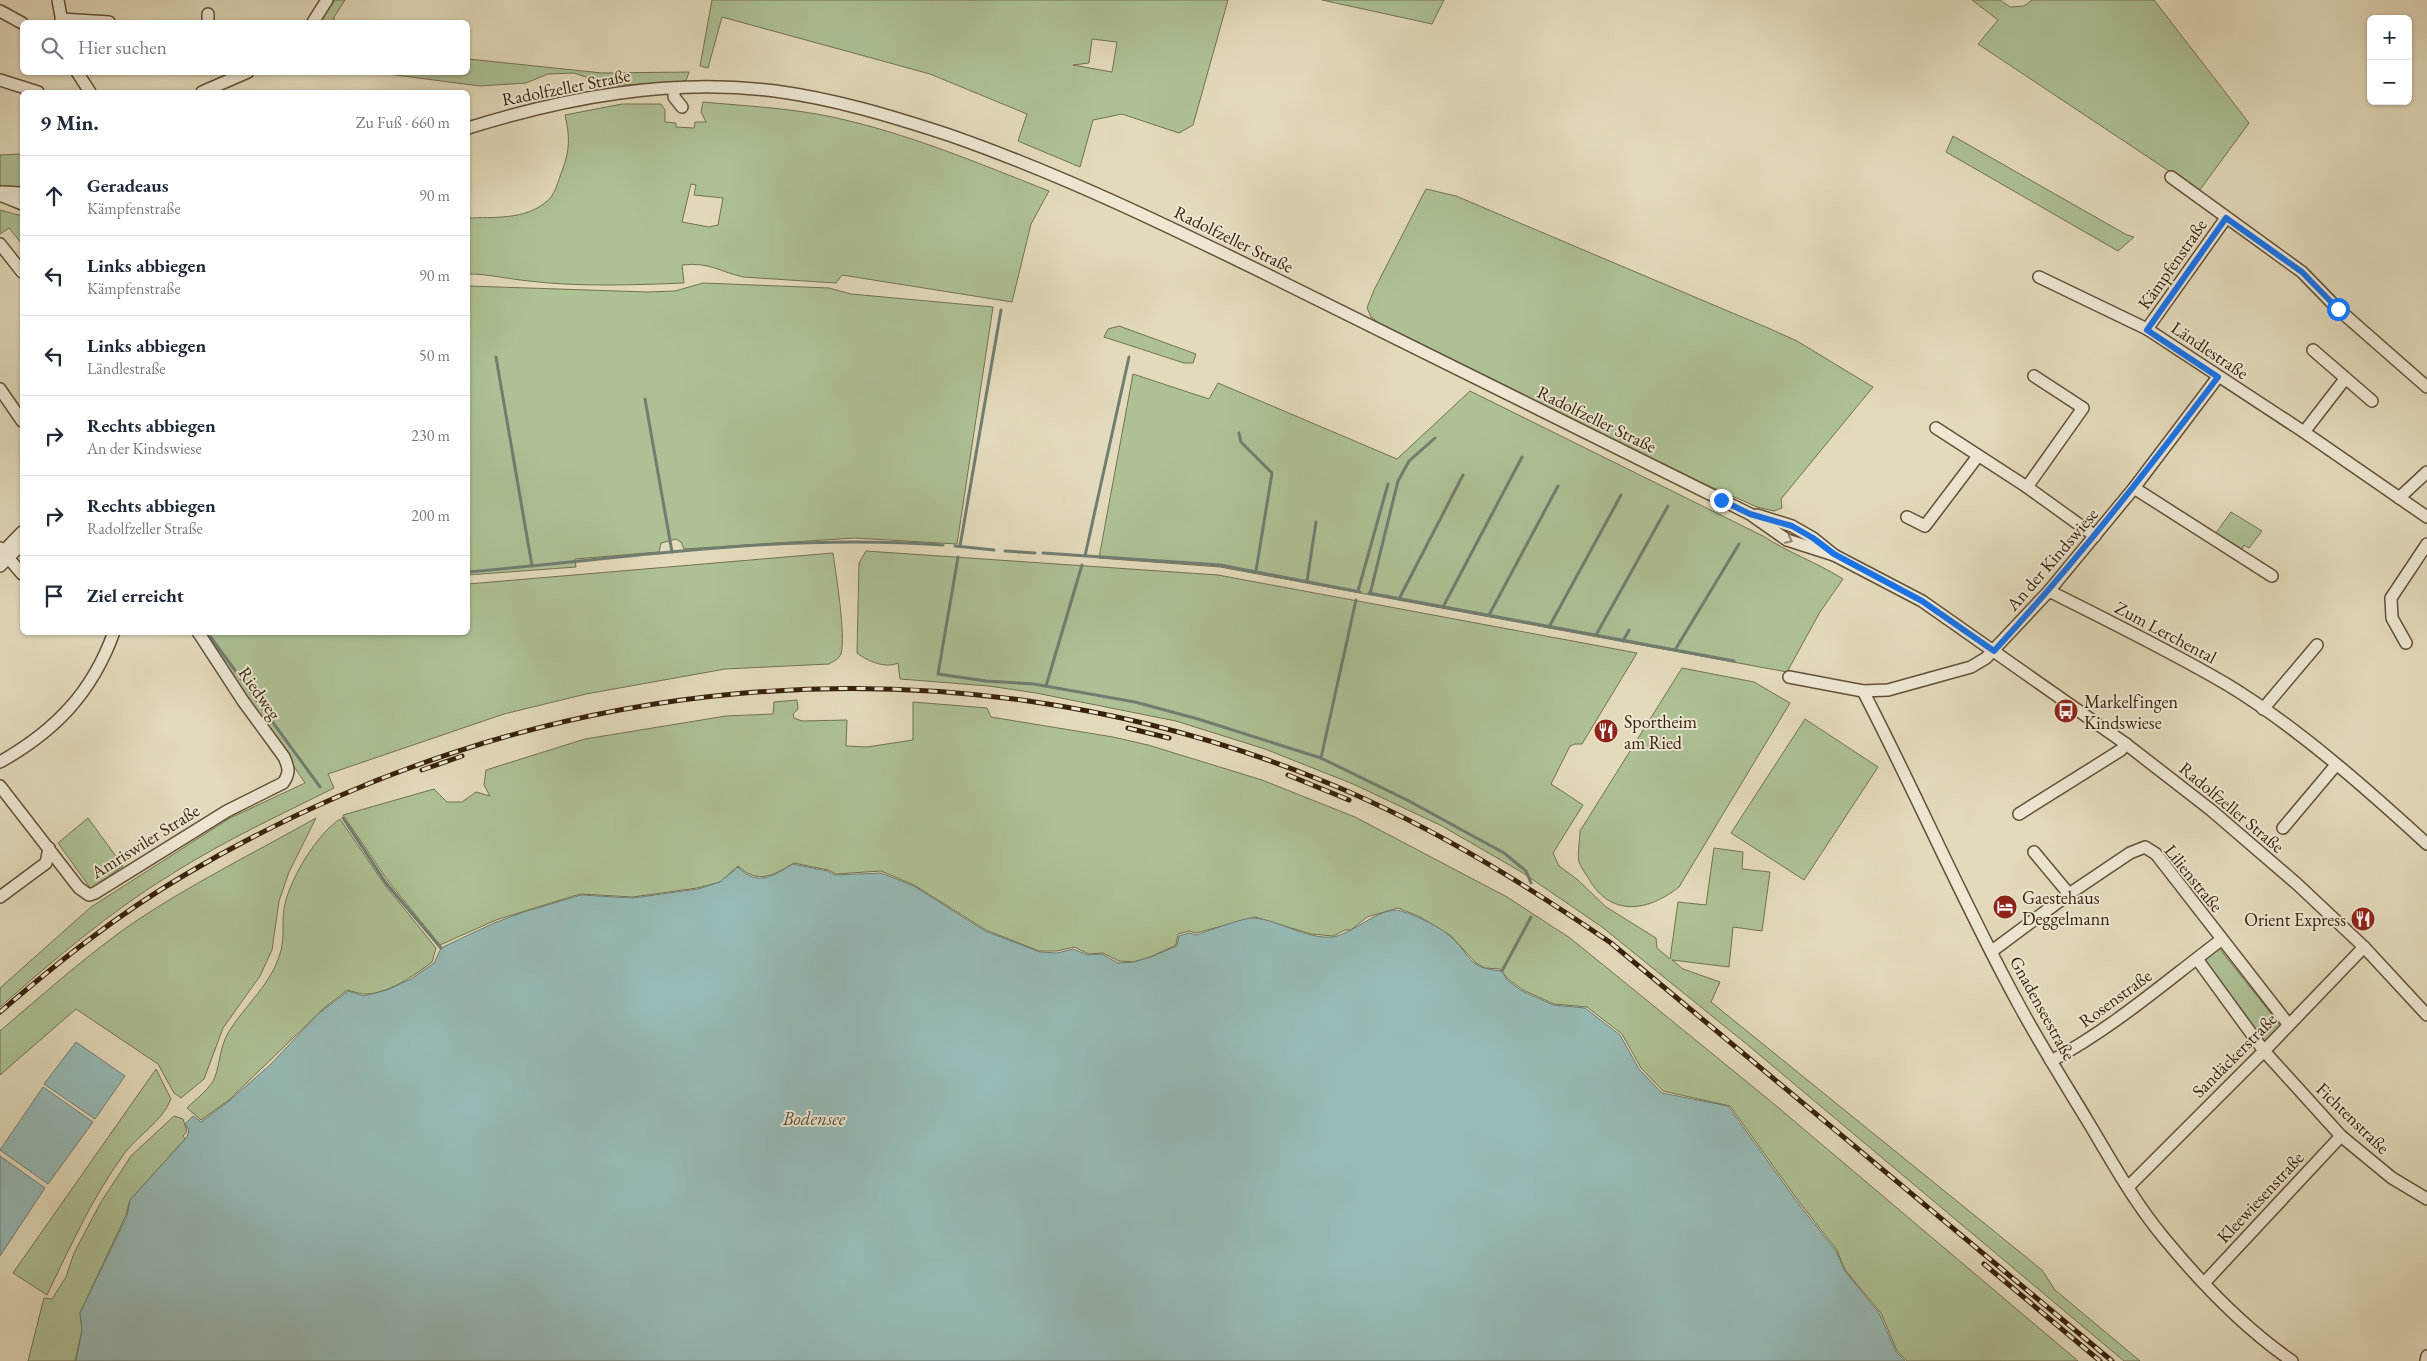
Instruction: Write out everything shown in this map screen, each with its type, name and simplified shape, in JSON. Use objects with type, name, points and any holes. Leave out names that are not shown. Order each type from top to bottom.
[{"type":"street","points":[[58,0],[61,20]]},
{"type":"street","points":[[314,20],[327,0]]},
{"type":"street","points":[[0,12],[20,22]]},
{"type":"street","points":[[78,75],[85,90]]},
{"type":"street","points":[[207,90],[241,75]]},
{"type":"street","points":[[0,80],[32,90]]},
{"type":"street","points":[[674,88],[674,97],[682,107]]},
{"type":"street","name":"Radolfzeller Straße","points":[[470,127],[577,99],[639,90],[674,88],[772,90],[836,101],[883,113],[1020,160],[1170,227],[1750,514],[1787,540],[1834,554],[1922,601],[2126,744],[2211,810],[2261,852],[2364,947],[2427,1016]]},
{"type":"street","name":"Kämpfenstraße","points":[[2170,177],[2302,272],[2338,309],[2427,387]]},
{"type":"street","points":[[0,194],[20,193]]},
{"type":"street","points":[[0,194],[20,203]]},
{"type":"street","name":"Kämpfenstraße","points":[[2147,330],[2226,218]]},
{"type":"street","points":[[0,244],[20,269]]},
{"type":"street","name":"Ländlestraße","points":[[2039,277],[2147,330],[2304,432],[2427,517]]},
{"type":"street","points":[[2313,350],[2372,401]]},
{"type":"street","points":[[2027,487],[2083,408],[2034,376]]},
{"type":"street","name":"An der Kindswiese","points":[[1994,651],[2049,591],[2095,536],[2218,377]]},
{"type":"street","points":[[2304,432],[2346,379]]},
{"type":"street","points":[[0,389],[20,418]]},
{"type":"street","points":[[1936,428],[2027,487],[2095,536]]},
{"type":"street","points":[[1907,517],[1925,526],[1978,456]]},
{"type":"street","points":[[2399,498],[2427,472]]},
{"type":"street","points":[[2134,488],[2272,576]]},
{"type":"street","points":[[2,556],[20,534]]},
{"type":"street","points":[[2406,643],[2392,618],[2391,598],[2427,544]]},
{"type":"street","points":[[2,556],[20,545]]},
{"type":"street","points":[[2,556],[20,572]]},
{"type":"street","name":"Zum Lerchental","points":[[2049,591],[2196,668],[2262,709],[2336,765],[2427,844]]},
{"type":"street","points":[[0,762],[44,735],[73,706],[92,680],[105,657],[113,635]]},
{"type":"street","name":"Riedweg","points":[[200,635],[242,701],[284,757],[289,767],[289,775]]},
{"type":"street","points":[[2262,709],[2316,645]]},
{"type":"street","points":[[1790,678],[1863,691],[1888,690],[1971,667],[1994,651]]},
{"type":"street","name":"Gnadenseestraße","points":[[1863,691],[1897,756],[1949,868],[2019,1005],[2128,1187],[2163,1237],[2204,1283],[2260,1336],[2292,1361]]},
{"type":"street","points":[[2019,814],[2121,750],[2126,744]]},
{"type":"street","points":[[2283,828],[2336,765]]},
{"type":"street","name":"Amriswiler Straße","points":[[0,786],[79,888],[89,895],[226,812],[283,783],[289,775]]},
{"type":"street","name":"Lilienstraße","points":[[1992,951],[2069,894],[2130,853],[2145,847],[2156,854],[2289,1025]]},
{"type":"street","points":[[0,898],[46,863],[49,848]]},
{"type":"street","points":[[2034,852],[2069,894]]},
{"type":"street","name":"Rosenstraße","points":[[2051,1061],[2080,1046],[2128,1013],[2221,940]]},
{"type":"street","name":"Sandäckerstraße","points":[[2128,1187],[2264,1051],[2364,947]]},
{"type":"street","points":[[2197,959],[2264,1051]]},
{"type":"street","name":"Fichtenstraße","points":[[2264,1051],[2341,1136],[2392,1178],[2427,1199]]},
{"type":"street","name":"Kleewiesenstraße","points":[[2204,1283],[2341,1136]]},
{"type":"street","points":[[2426,1361],[2427,1356]]},
{"type":"green space","points":[[335,0],[345,0],[334,20],[321,20]]},
{"type":"green space","points":[[712,0],[1228,0],[1193,125],[1179,133],[1122,114],[1093,120],[1080,167],[1018,141],[1027,114],[930,74],[722,17],[708,68],[700,66]],"holes":[[[1092,39],[1117,42],[1112,72],[1073,65],[1089,63]]]},
{"type":"green space","points":[[1322,0],[1444,0],[1432,24]]},
{"type":"green space","points":[[1972,0],[2000,0],[2010,7],[2024,6],[2032,0],[2154,0],[2249,123],[2199,191],[1978,44],[1998,20]]},
{"type":"green space","points":[[470,59],[602,73],[689,72],[686,81],[595,87],[589,78],[574,73],[548,74],[526,83],[480,86],[395,75],[470,75]]},
{"type":"green space","points":[[703,102],[784,109],[832,117],[915,140],[1049,191],[1031,224],[1012,302],[842,275],[836,283],[743,277],[714,268],[692,264],[682,265],[684,283],[586,285],[470,274],[470,218],[519,215],[538,208],[552,196],[568,150],[568,130],[565,115],[622,104],[661,104],[665,110],[665,122],[676,123],[676,127],[694,128],[695,122],[706,122],[701,112]],"holes":[[[691,184],[696,185],[694,195],[723,198],[718,225],[709,227],[682,222]]]},
{"type":"green space","points":[[1953,136],[2127,235],[2134,237],[2118,251],[1946,152]]},
{"type":"green space","points":[[20,154],[20,189],[0,186],[0,155]]},
{"type":"green space","points":[[1426,189],[1456,196],[1768,328],[1797,341],[1873,387],[1781,499],[1782,508],[1774,511],[1757,507],[1707,485],[1379,323],[1371,317],[1367,308],[1374,290]]},
{"type":"green space","points":[[0,210],[20,215],[20,242],[9,228],[0,234]]},
{"type":"green space","points":[[703,283],[829,288],[851,294],[993,307],[957,544],[855,538],[684,549],[681,542],[676,539],[661,543],[659,552],[575,559],[576,567],[470,575],[470,286],[647,292],[675,291]]},
{"type":"green space","points":[[1119,326],[1196,354],[1193,363],[1184,363],[1104,337],[1108,329]]},
{"type":"green space","points":[[1133,374],[1209,399],[1218,383],[1397,459],[1470,391],[1763,536],[1843,579],[1820,612],[1787,672],[1220,567],[1099,558]]},
{"type":"green space","points":[[2231,512],[2262,531],[2249,548],[2244,545],[2242,549],[2216,533]]},
{"type":"green space","points":[[866,551],[1218,575],[1637,653],[1582,744],[1570,746],[1551,784],[1583,805],[1553,853],[1559,866],[1578,880],[1606,907],[1656,938],[1657,948],[1670,959],[1678,902],[1706,905],[1714,848],[1743,852],[1742,869],[1770,872],[1762,931],[1733,927],[1729,967],[1672,960],[1683,969],[1720,982],[1711,1002],[2042,1270],[2055,1290],[2140,1361],[2124,1361],[1749,1046],[1602,927],[1523,873],[1442,826],[1353,784],[1265,749],[1176,721],[1036,693],[989,686],[900,679],[898,663],[882,665],[861,656],[857,653],[859,563]]},
{"type":"green space","points":[[833,553],[840,605],[841,654],[829,664],[725,669],[586,694],[504,714],[328,774],[334,788],[233,838],[194,860],[129,902],[85,935],[0,1007],[0,988],[91,907],[230,818],[305,783],[205,635],[470,635],[470,584]]},
{"type":"green space","points":[[1682,668],[1754,682],[1790,703],[1679,887],[1655,901],[1643,905],[1631,907],[1619,905],[1608,900],[1598,892],[1581,866],[1578,855],[1580,831]]},
{"type":"green space","points":[[797,700],[798,709],[793,714],[794,718],[802,721],[847,720],[846,746],[867,747],[913,740],[913,702],[987,708],[991,717],[1113,737],[1148,745],[1262,780],[1355,817],[1507,897],[1570,938],[1774,1104],[2078,1361],[1907,1361],[1897,1351],[1881,1313],[1845,1270],[1837,1250],[1800,1203],[1730,1106],[1663,1091],[1641,1068],[1622,1034],[1587,1007],[1554,1004],[1523,990],[1508,979],[1500,969],[1485,968],[1476,963],[1450,935],[1418,916],[1398,908],[1367,917],[1351,930],[1345,930],[1333,936],[1311,934],[1255,917],[1196,933],[1189,931],[1178,934],[1176,945],[1150,957],[1133,962],[1119,961],[1103,953],[1089,954],[1074,947],[1057,951],[1039,951],[986,930],[914,885],[881,871],[836,874],[828,870],[794,863],[773,874],[759,877],[746,872],[738,866],[720,882],[697,888],[633,897],[580,894],[496,920],[440,945],[388,881],[343,815],[434,789],[447,802],[462,802],[476,792],[490,796],[484,785],[486,770],[585,739],[726,716],[773,714],[774,702]]},
{"type":"green space","points":[[1805,719],[1878,767],[1804,880],[1731,833]]},
{"type":"green space","points":[[88,818],[123,866],[91,889],[58,843]]},
{"type":"green space","points":[[316,818],[289,872],[279,901],[272,950],[260,976],[223,1028],[204,1079],[181,1098],[174,1093],[158,1064],[76,1009],[0,1075],[0,1031],[80,963],[152,910]]},
{"type":"green space","points":[[340,819],[385,885],[436,948],[432,962],[399,984],[380,992],[362,994],[347,990],[324,1008],[229,1100],[201,1120],[187,1108],[213,1081],[228,1033],[272,973],[281,950],[285,904],[299,869],[314,845]]},
{"type":"green space","points":[[2219,948],[2281,1026],[2264,1041],[2202,960]]},
{"type":"green space","points":[[156,1069],[171,1099],[162,1115],[130,1147],[112,1171],[82,1223],[47,1295],[13,1273]]},
{"type":"green space","points":[[174,1116],[183,1119],[187,1131],[183,1136],[185,1139],[130,1200],[126,1215],[80,1313],[82,1330],[75,1361],[28,1361],[44,1298],[52,1299],[66,1277],[74,1253],[101,1202],[131,1156]]},
{"type":"water","name":"Bodensee","points":[[793,864],[827,871],[835,875],[881,873],[914,886],[985,931],[1040,952],[1057,953],[1073,949],[1088,955],[1102,954],[1118,963],[1134,962],[1177,946],[1179,936],[1189,933],[1196,935],[1250,918],[1265,920],[1303,933],[1322,937],[1340,935],[1376,916],[1393,910],[1421,919],[1451,937],[1476,964],[1502,971],[1507,980],[1522,991],[1553,1005],[1585,1008],[1620,1035],[1639,1069],[1662,1093],[1728,1106],[1800,1206],[1836,1251],[1845,1271],[1879,1313],[1896,1352],[1905,1361],[76,1361],[82,1330],[80,1313],[127,1216],[130,1200],[187,1137],[189,1130],[185,1124],[193,1116],[201,1122],[229,1101],[270,1065],[318,1014],[348,991],[363,996],[387,990],[411,979],[434,963],[441,948],[494,923],[581,895],[633,898],[698,889],[720,882],[738,867],[752,877],[758,878],[772,875]]},
{"type":"water","points":[[76,1042],[125,1076],[95,1119],[44,1084]]},
{"type":"water","points":[[43,1087],[93,1122],[48,1184],[0,1150]]},
{"type":"water","points":[[0,1156],[45,1188],[0,1256]]},
{"type":"waterway","points":[[960,546],[1001,310]]},
{"type":"waterway","points":[[496,357],[532,566]]},
{"type":"waterway","points":[[1085,556],[1129,357]]},
{"type":"waterway","points":[[645,399],[672,552]]},
{"type":"waterway","points":[[1239,433],[1241,442],[1272,473],[1256,571]]},
{"type":"waterway","points":[[1370,594],[1398,481],[1409,461],[1435,438]]},
{"type":"waterway","points":[[1443,607],[1522,457]]},
{"type":"waterway","points":[[1399,599],[1463,475]]},
{"type":"waterway","points":[[1358,591],[1388,484]]},
{"type":"waterway","points":[[1489,615],[1558,486]]},
{"type":"waterway","points":[[1549,627],[1621,495]]},
{"type":"waterway","points":[[1596,635],[1668,506]]},
{"type":"waterway","points":[[1307,581],[1316,522]]},
{"type":"waterway","points":[[470,572],[645,554],[764,545],[824,542],[943,545]]},
{"type":"waterway","points":[[1675,650],[1739,544]]},
{"type":"waterway","points":[[955,546],[994,550]]},
{"type":"waterway","points":[[1005,551],[1035,553]]},
{"type":"waterway","points":[[1043,553],[1220,565],[1360,592]]},
{"type":"waterway","points":[[958,557],[938,674],[986,681],[1034,684],[1135,702],[1198,719],[1321,758],[1409,801],[1504,853],[1526,871],[1531,883]]},
{"type":"waterway","points":[[1046,686],[1082,565]]},
{"type":"waterway","points":[[1369,593],[1734,661]]},
{"type":"waterway","points":[[1321,758],[1356,600]]},
{"type":"waterway","points":[[1623,641],[1629,630]]},
{"type":"waterway","points":[[209,635],[320,787]]},
{"type":"waterway","points":[[343,818],[386,883],[441,948]]},
{"type":"waterway","points":[[1502,971],[1531,917]]},
{"type":"railway","points":[[0,1012],[88,940],[183,876],[315,807],[452,753],[593,715],[736,694],[881,689],[1027,701],[1171,730],[1313,777],[1429,831],[1503,873],[1611,943],[2112,1361]]},
{"type":"railway","points":[[1128,728],[1169,738]]},
{"type":"railway","points":[[422,770],[462,756]]},
{"type":"railway","points":[[1288,775],[1349,800]]},
{"type":"railway","points":[[1984,1264],[2100,1361]]},
{"type":"place","name":"Markelfingen Kindswiese","points":[[2066,711]]},
{"type":"place","name":"Sportheim am Ried","points":[[1606,731]]},
{"type":"place","name":"Gaestehaus Deggelmann","points":[[2005,907]]},
{"type":"place","name":"Orient Express","points":[[2363,919]]},
{"type":"route","points":[[1721,500],[1750,514],[1792,526],[1813,538],[1834,554],[1922,601],[1994,651],[2049,591],[2134,488],[2218,377],[2147,330],[2226,218],[2302,272],[2338,309]]}]
